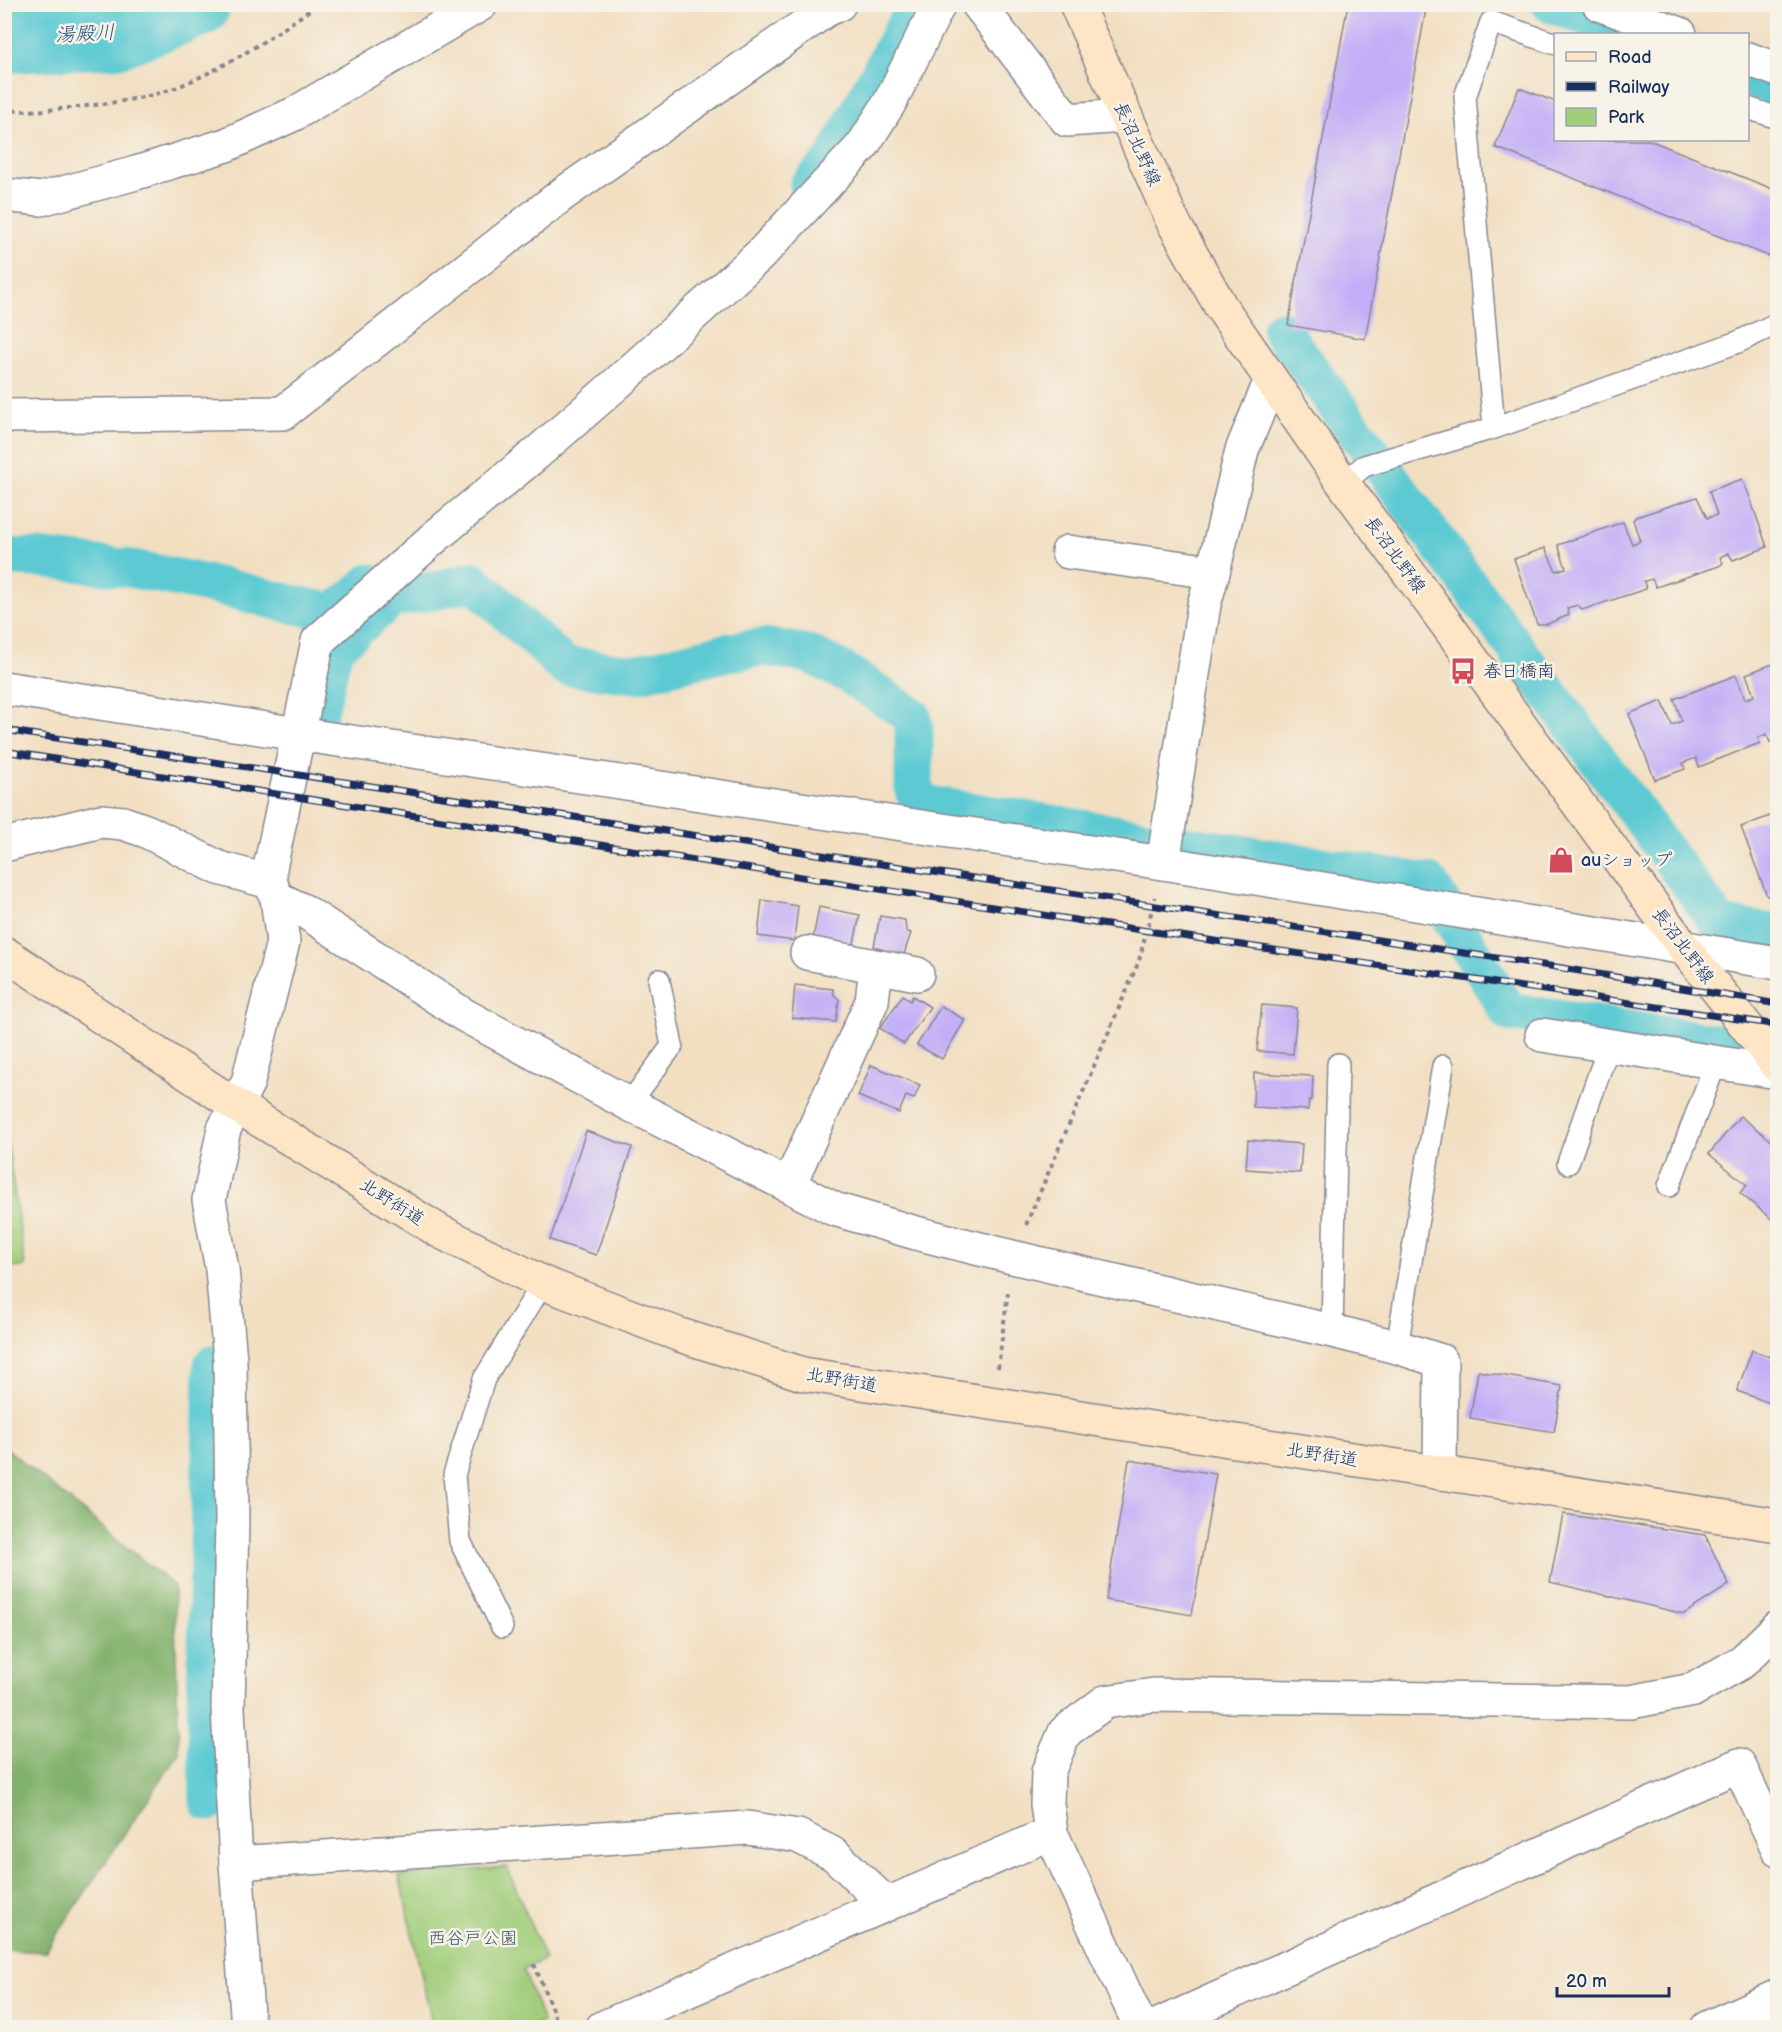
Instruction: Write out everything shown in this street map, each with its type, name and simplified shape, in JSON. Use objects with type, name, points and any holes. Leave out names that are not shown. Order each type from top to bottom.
[{"type":"main road","name":"長沼北野線","points":[[1076,4],[1172,220],[1221,307],[1343,483],[1684,948],[1778,1066]]},
{"type":"main road","name":"北野街道","points":[[4,953],[237,1106],[439,1231],[543,1283],[680,1335],[803,1374],[1778,1525]]},
{"type":"street","points":[[4,195],[41,199],[226,145],[294,114],[481,4]]},
{"type":"street","points":[[4,416],[283,413],[563,194],[826,10],[839,4]]},
{"type":"street","points":[[248,2028],[228,1708],[232,1521],[230,1360],[222,1269],[209,1200],[224,1129],[248,1082],[283,942],[270,868],[318,641],[436,536],[614,386],[759,255],[863,145],[890,102],[939,4]]},
{"type":"street","points":[[978,4],[1067,120],[1124,116]]},
{"type":"street","points":[[1599,4],[1677,33]]},
{"type":"street","points":[[1749,59],[1778,70]]},
{"type":"street","points":[[1163,863],[1204,605],[1242,450],[1271,380]]},
{"type":"street","points":[[1068,552],[1213,572]]},
{"type":"street","points":[[4,688],[1163,863],[1778,963]]},
{"type":"street","points":[[4,845],[100,821],[123,823],[146,831],[219,868],[274,890],[464,1015],[629,1104],[834,1209],[916,1233],[1332,1331],[1397,1347],[1441,1361],[1440,1473]]},
{"type":"street","points":[[807,952],[917,974]]},
{"type":"street","points":[[789,1185],[872,1001],[876,967]]},
{"type":"street","points":[[1542,1035],[1778,1072]]},
{"type":"street","points":[[1141,2028],[1051,1833],[1047,1804],[1048,1772],[1065,1732],[1106,1702],[1154,1695],[1631,1702],[1693,1690],[1742,1662],[1778,1627]]},
{"type":"street","points":[[1152,2028],[1739,1765],[1778,1849]]},
{"type":"street","points":[[236,1863],[748,1828],[798,1836],[835,1855],[886,1904]]},
{"type":"street","points":[[602,2028],[1051,1833]]},
{"type":"street","points":[[1707,2028],[1778,1996]]},
{"type":"lane","points":[[1494,428],[1465,97],[1491,22],[1554,43]]},
{"type":"lane","points":[[1749,108],[1778,118]]},
{"type":"lane","points":[[1343,483],[1364,466],[1494,428],[1738,342],[1778,323]]},
{"type":"lane","points":[[629,1104],[672,1046],[659,980]]},
{"type":"lane","points":[[1568,1163],[1609,1045]]},
{"type":"lane","points":[[1669,1186],[1716,1062]]},
{"type":"lane","points":[[1332,1331],[1338,1064]]},
{"type":"lane","points":[[1397,1347],[1443,1066]]},
{"type":"lane","points":[[502,1627],[460,1541],[454,1475],[484,1379],[543,1283]]},
{"type":"path","points":[[4,110],[29,112],[108,104],[170,89],[231,61],[293,23],[318,4]]},
{"type":"path","points":[[993,1404],[1012,1257],[1139,961],[1163,863]]},
{"type":"path","points":[[534,1964],[560,2027],[558,2028]]},
{"type":"green space","points":[[4,1120],[25,1266],[5,1269],[4,1269]]},
{"type":"green space","points":[[5,1447],[174,1586],[179,1753],[45,1952],[5,1950]]},
{"type":"green space","name":"西谷戸公園","points":[[507,1867],[545,1959],[523,1969],[543,2022],[529,2027],[433,2027],[399,1875]]},
{"type":"building","points":[[1348,4],[1427,4],[1365,339],[1288,325]]},
{"type":"building","points":[[1519,88],[1554,101],[1554,141],[1652,141],[1778,191],[1778,260],[1495,147]]},
{"type":"building","points":[[1742,479],[1767,547],[1733,560],[1728,553],[1720,557],[1723,563],[1719,566],[1656,587],[1652,579],[1644,581],[1646,589],[1582,610],[1578,605],[1567,608],[1569,615],[1547,624],[1537,624],[1514,559],[1545,548],[1556,571],[1566,568],[1558,545],[1623,522],[1632,544],[1640,541],[1633,520],[1636,517],[1697,497],[1707,518],[1717,515],[1709,491]]},
{"type":"building","points":[[1778,662],[1778,739],[1770,742],[1766,734],[1758,738],[1760,743],[1699,767],[1696,758],[1683,763],[1685,769],[1655,780],[1629,714],[1662,701],[1672,725],[1682,721],[1674,699],[1736,675],[1745,699],[1754,696],[1746,674]]},
{"type":"building","points":[[1775,814],[1778,821],[1778,892],[1767,896],[1741,827]]},
{"type":"building","points":[[762,900],[798,906],[794,941],[758,936]]},
{"type":"building","points":[[819,907],[860,915],[853,948],[813,939]]},
{"type":"building","points":[[880,916],[905,920],[906,931],[911,933],[902,960],[883,957],[882,949],[874,946]]},
{"type":"building","points":[[795,985],[833,989],[834,995],[839,999],[836,1022],[792,1018]]},
{"type":"building","points":[[903,995],[910,1001],[913,996],[930,1007],[904,1044],[880,1028]]},
{"type":"building","points":[[1262,1005],[1297,1008],[1293,1054],[1257,1051]]},
{"type":"building","points":[[941,1006],[965,1020],[942,1059],[917,1045]]},
{"type":"building","points":[[871,1065],[920,1085],[914,1099],[906,1096],[899,1113],[858,1096]]},
{"type":"building","points":[[1254,1073],[1313,1076],[1312,1100],[1309,1100],[1308,1110],[1253,1107]]},
{"type":"building","points":[[1740,1116],[1778,1146],[1778,1217],[1774,1221],[1740,1193],[1747,1185],[1709,1154]]},
{"type":"building","points":[[586,1131],[632,1147],[596,1255],[550,1240]]},
{"type":"building","points":[[1248,1140],[1302,1144],[1300,1173],[1246,1169]]},
{"type":"building","points":[[1752,1350],[1778,1360],[1778,1406],[1737,1391]]},
{"type":"building","points":[[1478,1371],[1562,1386],[1554,1432],[1470,1418]]},
{"type":"building","points":[[1129,1460],[1216,1474],[1192,1615],[1106,1600]]},
{"type":"building","points":[[1563,1514],[1705,1535],[1729,1585],[1684,1614],[1550,1582]]},
{"type":"waterway","name":"湯殿川","points":[[4,38],[118,34],[197,4]]},
{"type":"waterway","points":[[1551,4],[1630,33]]},
{"type":"waterway","points":[[809,185],[833,161],[908,20]]},
{"type":"waterway","points":[[1749,77],[1778,88]]},
{"type":"waterway","points":[[1281,330],[1720,925],[1778,934]]},
{"type":"waterway","points":[[4,557],[38,558],[134,569],[331,612],[345,605],[370,583]]},
{"type":"waterway","points":[[319,711],[334,648],[392,598],[473,581],[565,666],[636,674],[724,653],[764,647],[809,654],[845,672],[912,716],[914,791],[923,804],[1429,883],[1509,1012],[1778,1052]]},
{"type":"waterway","points":[[209,1802],[206,1694],[213,1365]]},
{"type":"railway","points":[[4,730],[1556,967],[1778,1004]]},
{"type":"railway","points":[[4,751],[1101,924],[1778,1025]]},
{"type":"place","name":"春日橋南","points":[[1463,671]]},
{"type":"place","name":"auショップ","points":[[1561,860]]}]
